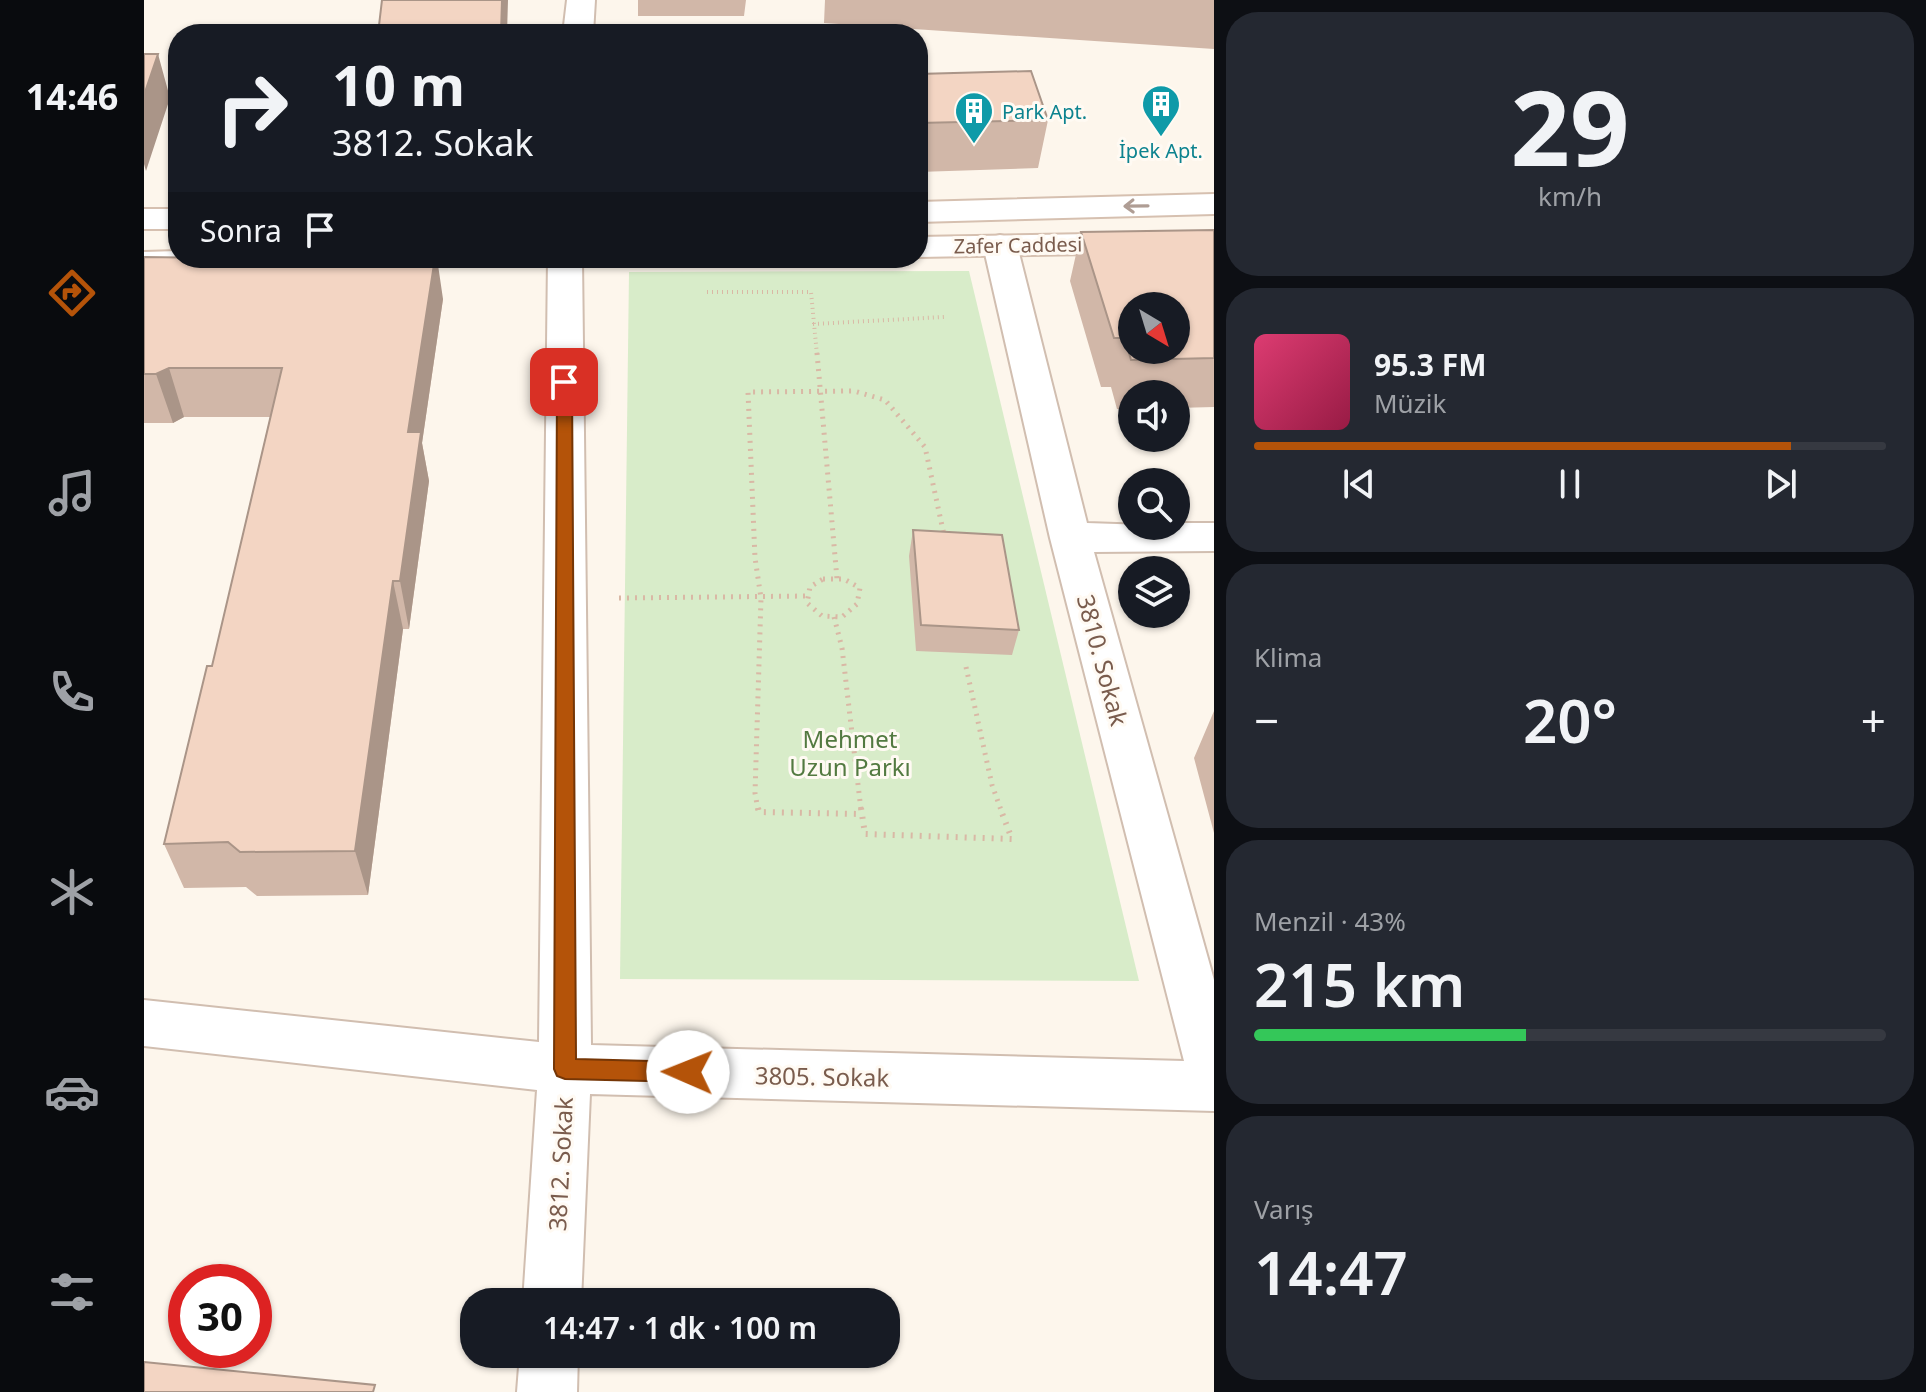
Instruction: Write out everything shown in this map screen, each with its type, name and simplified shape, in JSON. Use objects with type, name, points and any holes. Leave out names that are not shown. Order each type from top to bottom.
[{"type":"street","points":[[579,24],[581,0]]},
{"type":"street","points":[[928,212],[1214,204]]},
{"type":"street","points":[[144,219],[168,219]]},
{"type":"street","name":"Zafer Caddesi","points":[[928,247],[1214,242]]},
{"type":"street","name":"3810. Sokak","points":[[1000,245],[1070,538],[1214,1074]]},
{"type":"street","points":[[144,262],[168,261]]},
{"type":"street","name":"3812. Sokak","points":[[553,1288],[565,1069],[565,268]]},
{"type":"street","points":[[1070,538],[1214,537]]},
{"type":"street","name":"3805. Sokak","points":[[144,1023],[565,1069],[1214,1086]]},
{"type":"street","points":[[547,1392],[548,1368]]},
{"type":"path","points":[[707,292],[811,292],[837,579]]},
{"type":"path","points":[[813,324],[944,317]]},
{"type":"path","points":[[862,814],[759,812],[755,793],[761,598],[755,558],[748,392],[854,391],[885,400],[925,447],[944,536]]},
{"type":"path","points":[[823,579],[837,579],[860,588],[857,604],[842,617],[822,616],[807,603],[810,587],[823,579]]},
{"type":"path","points":[[563,598],[808,596]]},
{"type":"path","points":[[834,617],[842,648],[865,834],[1012,839],[992,785],[966,667]]},
{"type":"green space","name":"Mehmet Uzun Parkı","points":[[969,271],[1139,981],[620,979],[629,272]]},
{"type":"building","points":[[382,0],[502,0],[501,24],[379,24]]},
{"type":"building","points":[[144,54],[158,54],[144,95]]},
{"type":"building","points":[[1031,71],[1048,120],[928,123],[928,74]]},
{"type":"building","points":[[1214,230],[1214,358],[1190,359],[1190,292],[1118,292],[1118,338],[1114,338],[1081,232]]},
{"type":"building","points":[[144,257],[168,257],[168,268],[433,268],[408,432],[421,432],[400,581],[393,581],[355,851],[240,852],[228,842],[164,844],[207,666],[212,666],[282,368],[169,368],[156,374],[144,374]]},
{"type":"building","points":[[913,530],[1002,535],[1019,630],[921,625]]},
{"type":"building","points":[[144,1362],[168,1364],[168,1368],[204,1368],[375,1385],[373,1392],[144,1392]]},
{"type":"place","name":"İpek Apt.","points":[[1161,138]]},
{"type":"place","name":"Park Apt.","points":[[974,145]]},
{"type":"route","points":[[564,382],[565,1069],[688,1072]]}]
